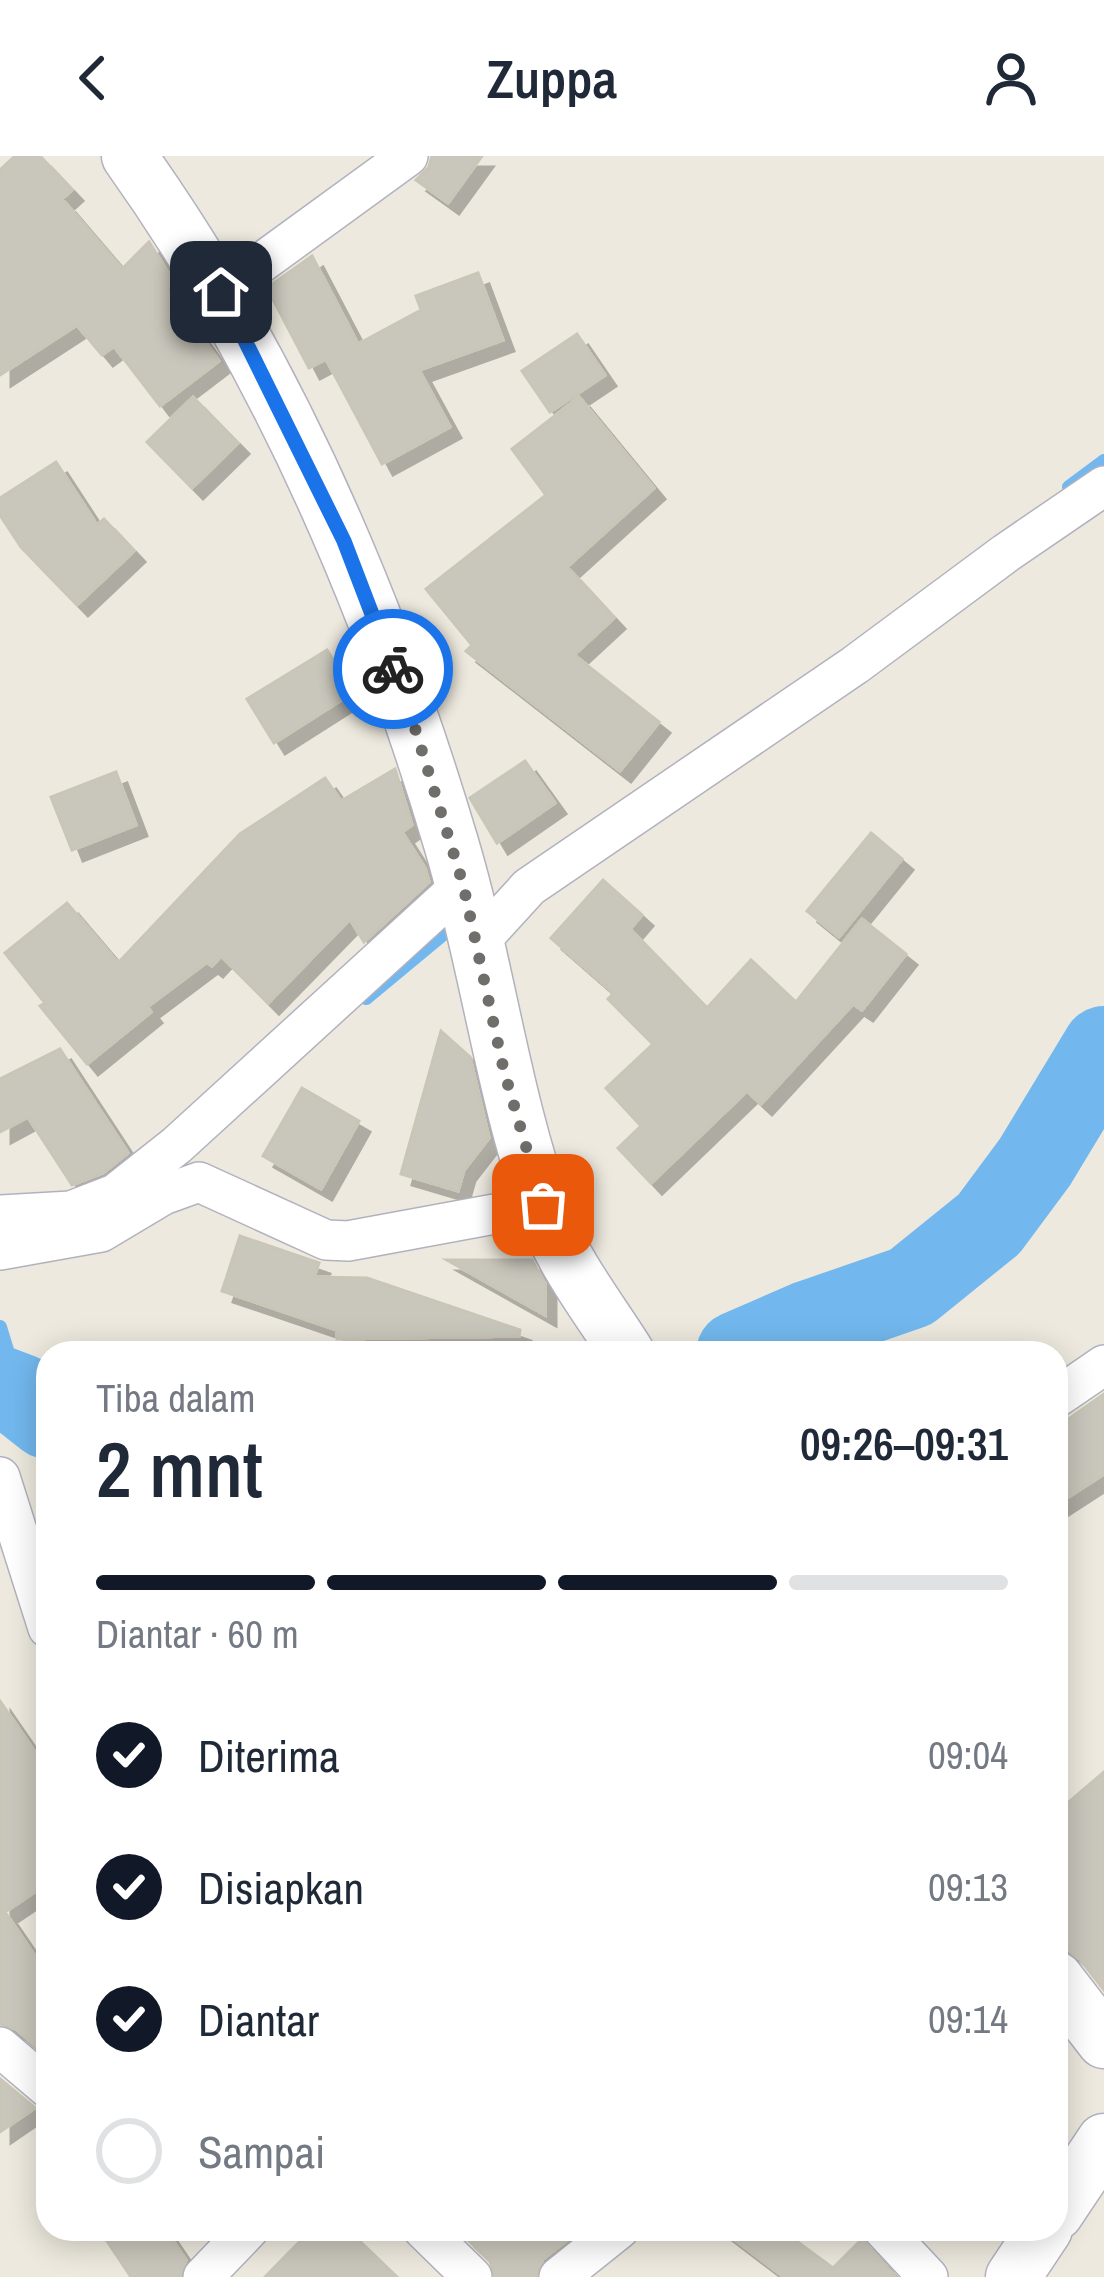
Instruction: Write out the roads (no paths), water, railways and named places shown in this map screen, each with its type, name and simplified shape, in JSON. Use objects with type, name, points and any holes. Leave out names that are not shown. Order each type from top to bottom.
[{"type":"street","points":[[129,156],[221,292],[344,541],[414,725],[470,915],[504,1071],[550,1222],[619,1341]]},
{"type":"street","points":[[221,292],[408,156]]},
{"type":"street","points":[[0,1216],[71,1211],[116,1194],[470,915],[529,886],[855,665],[1104,487]]},
{"type":"street","points":[[0,1250],[101,1232],[179,1187],[200,1182],[326,1240],[550,1222]]},
{"type":"street","points":[[1068,1390],[1104,1365]]},
{"type":"street","points":[[0,1478],[36,1589]]},
{"type":"street","points":[[1068,1994],[1104,2041]]},
{"type":"street","points":[[0,2047],[36,2078]]},
{"type":"street","points":[[1068,2195],[1104,2141]]},
{"type":"street","points":[[202,2277],[227,2241]]},
{"type":"street","points":[[435,2241],[472,2277]]},
{"type":"street","points":[[559,2277],[604,2241]]},
{"type":"street","points":[[894,2241],[928,2277]]},
{"type":"street","points":[[1013,2277],[1037,2241]]},
{"type":"waterway","points":[[1069,487],[1104,461]]},
{"type":"waterway","points":[[366,998],[460,920]]},
{"type":"waterway","points":[[766,1341],[911,1287],[989,1224],[1035,1162],[1104,1048]]},
{"type":"waterway","points":[[0,1327],[21,1396]]},
{"type":"waterway","points":[[0,1388],[36,1408]]}]
